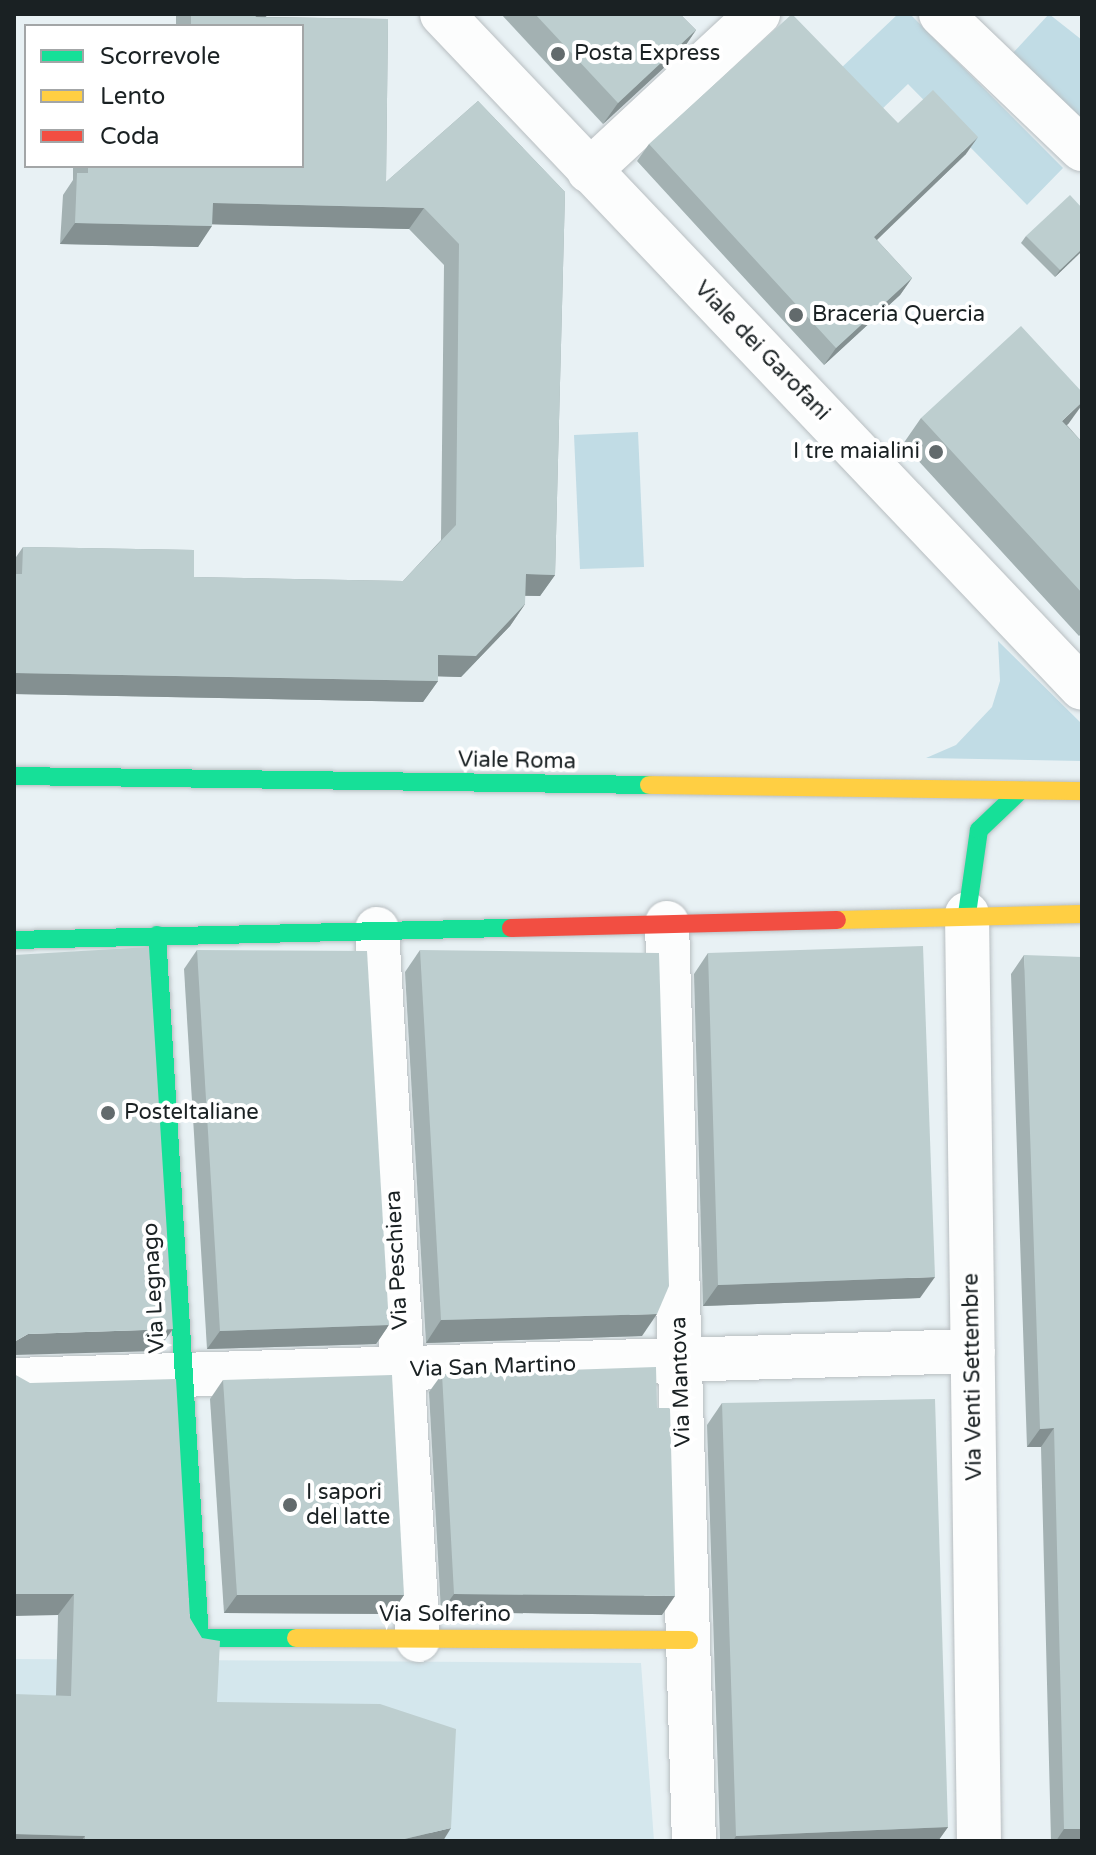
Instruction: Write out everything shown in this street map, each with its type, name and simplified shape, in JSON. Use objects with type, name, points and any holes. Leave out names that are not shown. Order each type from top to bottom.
[{"type":"street","name":"Viale dei Garofani","points":[[442,14],[1082,688]]},
{"type":"street","points":[[589,171],[758,14]]},
{"type":"street","points":[[941,14],[1082,149]]},
{"type":"street","name":"Viale Roma","points":[[14,776],[1082,791]]},
{"type":"street","points":[[967,914],[979,830],[1020,791]]},
{"type":"street","points":[[14,940],[967,914],[1082,914]]},
{"type":"street","name":"Via Venti Settembre","points":[[967,914],[979,1841]]},
{"type":"street","name":"Via Mantova","points":[[667,923],[694,1841]]},
{"type":"street","name":"Via Peschiera","points":[[377,929],[418,1640]]},
{"type":"street","name":"Via Legnago","points":[[157,935],[200,1638]]},
{"type":"street","name":"Via San Martino","points":[[14,1380],[183,1378],[973,1351]]},
{"type":"street","name":"Via Solferino","points":[[200,1638],[689,1640]]},
{"type":"shaded area","points":[[898,14],[910,14],[1063,168],[1027,205],[908,84],[880,111],[839,70]]},
{"type":"shaded area","points":[[1049,14],[1082,40],[1082,119],[1012,54]]},
{"type":"shaded area","points":[[638,432],[644,567],[580,569],[574,435]]},
{"type":"shaded area","points":[[998,641],[1082,724],[1082,761],[926,758],[956,745],[992,707],[1000,681]]},
{"type":"shaded area","points":[[14,1659],[641,1663],[654,1841],[14,1841]]},
{"type":"building","points":[[191,14],[388,19],[386,182],[478,101],[565,192],[555,575],[526,574],[525,604],[476,656],[438,655],[438,681],[14,673],[14,574],[22,574],[23,547],[194,550],[194,577],[403,581],[456,525],[459,244],[424,208],[213,203],[212,226],[75,223],[77,173],[88,173],[88,168],[304,168],[304,24],[191,24]]},
{"type":"building","points":[[535,14],[680,14],[696,30],[618,103]]},
{"type":"building","points":[[792,14],[898,123],[933,90],[978,137],[874,237],[912,278],[836,348],[649,144]]},
{"type":"building","points":[[1070,195],[1082,208],[1082,249],[1060,270],[1026,236]]},
{"type":"building","points":[[1021,326],[1082,392],[1082,402],[1062,421],[1082,442],[1082,593],[921,418]]},
{"type":"building","points":[[923,946],[935,1277],[718,1285],[708,953]]},
{"type":"building","points":[[149,947],[173,1329],[28,1334],[14,1342],[14,955]]},
{"type":"building","points":[[197,950],[367,951],[389,1325],[220,1331]]},
{"type":"building","points":[[420,950],[659,953],[669,1286],[657,1314],[441,1320]]},
{"type":"building","points":[[1024,955],[1082,957],[1082,1829],[1064,1829],[1054,1428],[1040,1429]]},
{"type":"building","points":[[656,1367],[657,1408],[670,1408],[675,1596],[454,1594],[442,1374]]},
{"type":"building","points":[[14,1374],[30,1383],[176,1379],[190,1618],[202,1638],[220,1641],[217,1702],[380,1704],[456,1729],[451,1828],[396,1841],[85,1841],[85,1836],[14,1834],[14,1694],[71,1696],[74,1594],[14,1594]]},
{"type":"building","points":[[392,1375],[404,1595],[237,1595],[223,1380]]},
{"type":"building","points":[[935,1399],[948,1827],[736,1836],[722,1403]]},
{"type":"traffic: fast","points":[[14,776],[649,785]]},
{"type":"traffic: fast","points":[[967,914],[979,830],[1020,791]]},
{"type":"traffic: fast","points":[[14,940],[511,928]]},
{"type":"traffic: fast","points":[[157,935],[200,1638],[296,1638]]},
{"type":"traffic: slow","points":[[649,785],[1082,791]]},
{"type":"traffic: slow","points":[[837,920],[1082,914]]},
{"type":"traffic: slow","points":[[296,1638],[689,1640]]},
{"type":"traffic: jam","points":[[511,928],[837,920]]},
{"type":"place","name":"Posta Express","points":[[558,54]]},
{"type":"place","name":"Braceria Quercia","points":[[796,315]]},
{"type":"place","name":"I tre maialini","points":[[936,452]]},
{"type":"place","name":"PosteItaliane","points":[[108,1113]]},
{"type":"place","name":"I sapori del latte","points":[[290,1505]]}]
